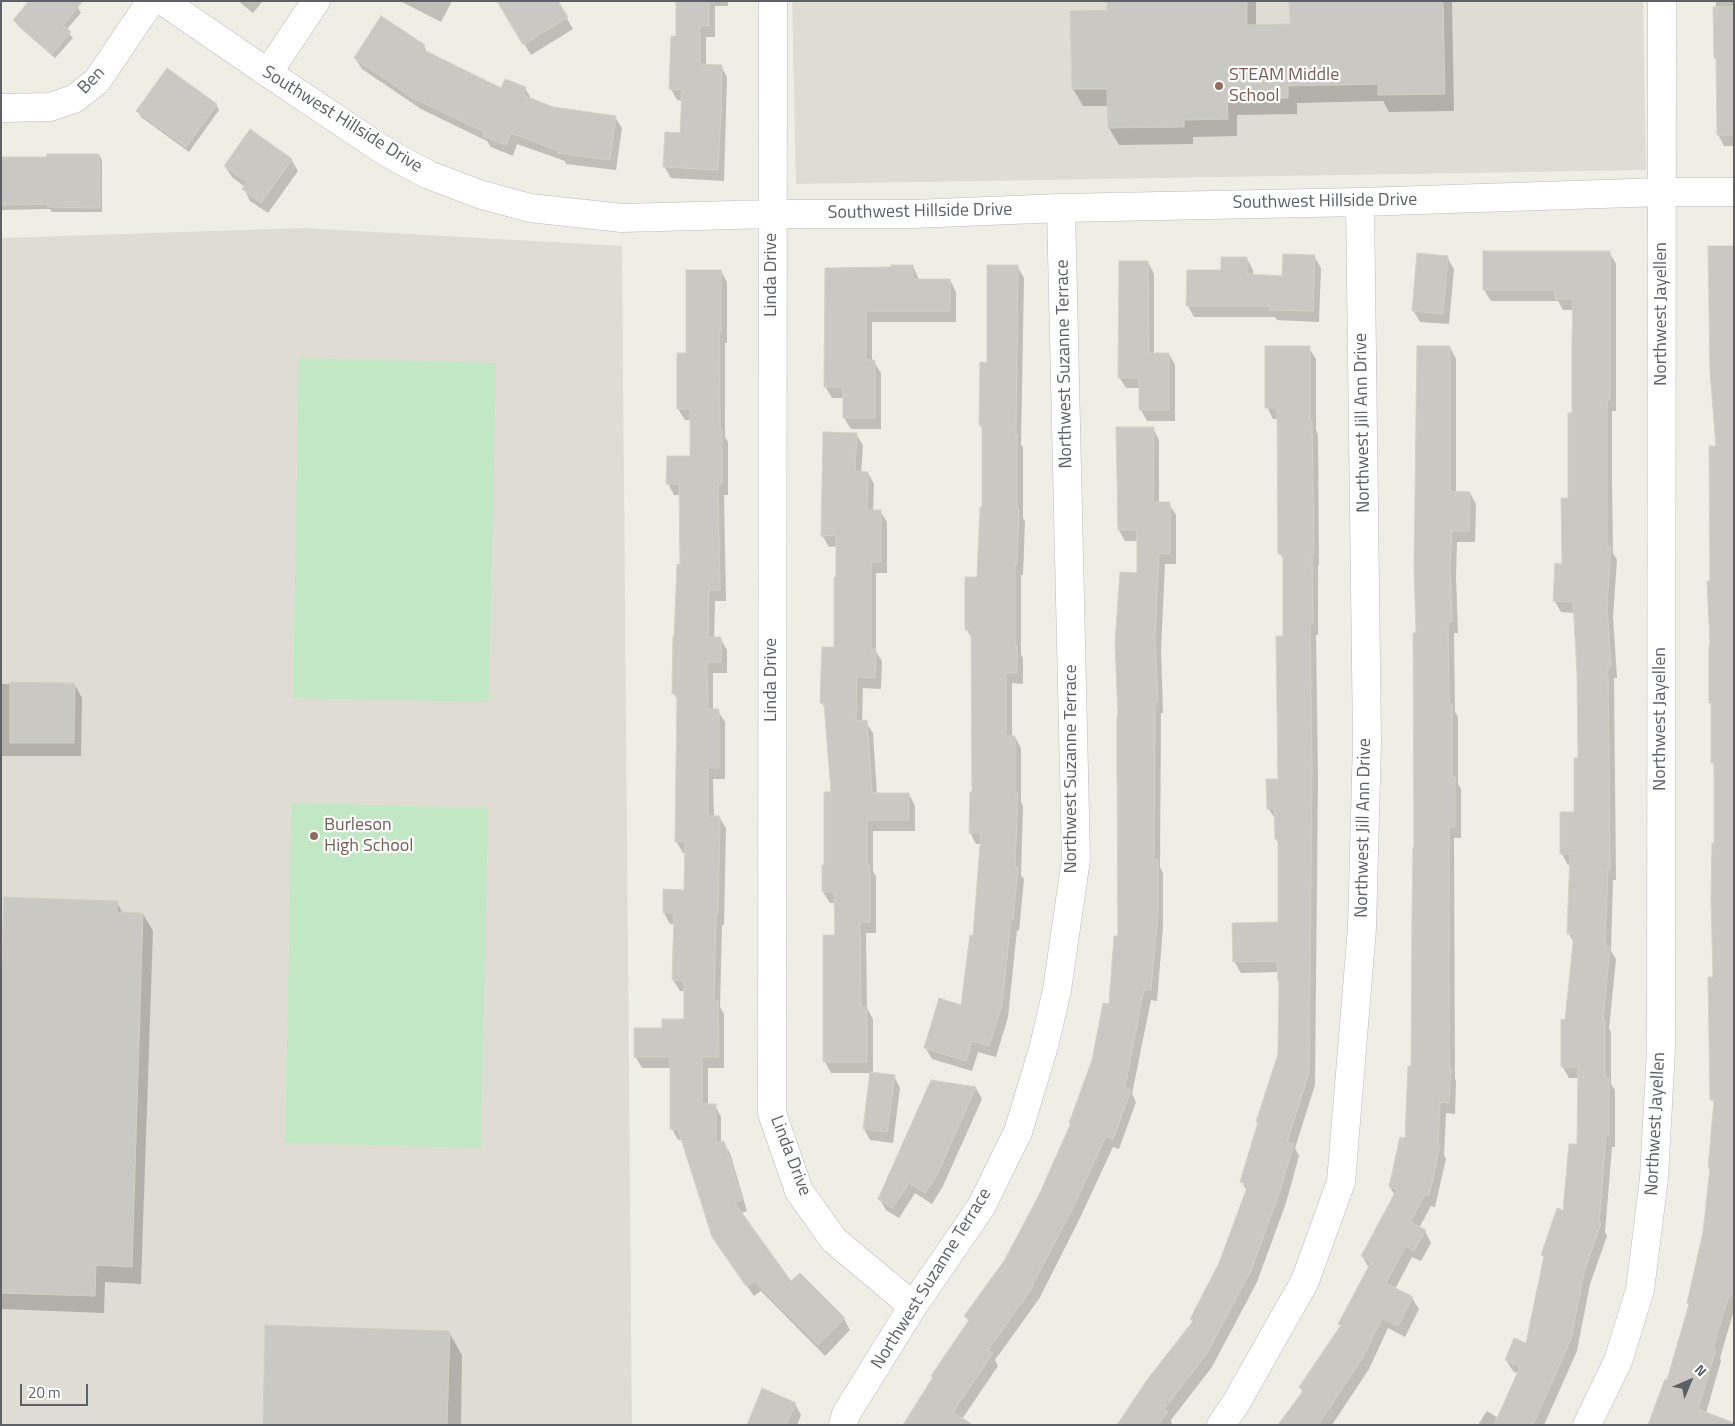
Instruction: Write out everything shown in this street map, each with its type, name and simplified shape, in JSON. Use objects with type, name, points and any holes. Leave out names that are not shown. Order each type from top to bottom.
[{"type":"street","name":"Ben","points":[[1,108],[50,107],[74,99],[97,81],[151,1]]},
{"type":"street","name":"Southwest Hillside Drive","points":[[163,1],[380,148],[406,163],[429,175],[479,194],[530,208],[622,218],[772,214],[914,214],[1061,208],[1360,202],[1662,192],[1734,192]]},
{"type":"street","points":[[268,73],[316,1]]},
{"type":"street","name":"Linda Drive","points":[[773,1],[772,1112],[799,1191],[834,1240],[913,1306]]},
{"type":"street","name":"Northwest Jayellen","points":[[1588,1425],[1618,1361],[1640,1290],[1654,1178],[1661,1050],[1662,1]]},
{"type":"street","name":"Northwest Jill Ann Drive","points":[[1222,1425],[1305,1281],[1341,1182],[1362,928],[1366,751],[1360,202]]},
{"type":"street","name":"Northwest Suzanne Terrace","points":[[843,1425],[846,1414],[913,1306],[981,1207],[1018,1132],[1044,1046],[1057,990],[1076,859],[1061,208]]},
{"type":"shaded area","name":"STEAM Middle School","points":[[792,1],[1643,1],[1646,170],[796,184]]},
{"type":"shaded area","name":"Burleson High School","points":[[303,228],[622,246],[632,1425],[1,1425],[1,238]]},
{"type":"green space","points":[[299,358],[496,363],[489,702],[293,698]]},
{"type":"green space","points":[[292,803],[488,808],[481,1148],[285,1143]]},
{"type":"building","points":[[29,1],[83,1],[63,25],[71,32],[52,54],[13,20]]},
{"type":"building","points":[[497,1],[558,1],[568,17],[523,45]]},
{"type":"building","points":[[676,1],[709,1],[709,26],[700,26],[700,64],[722,65],[718,170],[663,167],[665,132],[680,133],[682,90],[669,89],[671,36],[676,36]]},
{"type":"building","points":[[1107,1],[1247,1],[1247,25],[1290,24],[1289,1],[1443,1],[1445,94],[1378,95],[1378,84],[1288,86],[1288,98],[1227,99],[1228,119],[1184,120],[1184,127],[1108,128],[1107,89],[1072,89],[1070,11],[1107,10]]},
{"type":"building","points":[[1713,7],[1734,7],[1734,135],[1717,135]]},
{"type":"building","points":[[381,16],[425,45],[422,49],[501,88],[505,79],[526,87],[523,95],[553,107],[616,116],[610,160],[558,153],[559,151],[511,133],[506,145],[483,136],[484,132],[413,98],[354,58]]},
{"type":"building","points":[[167,68],[217,104],[186,147],[136,111]]},
{"type":"building","points":[[250,129],[292,159],[261,203],[242,189],[247,182],[224,166]]},
{"type":"building","points":[[47,154],[99,154],[100,208],[48,207],[48,204],[1,205],[1,157],[47,157]]},
{"type":"building","points":[[1708,246],[1734,246],[1734,1296],[1729,1295],[1713,1348],[1716,1349],[1698,1409],[1734,1423],[1734,1425],[1648,1425],[1665,1379],[1667,1380],[1689,1304],[1687,1303],[1703,1232],[1710,1168],[1708,1168],[1714,1100],[1710,1100],[1708,977],[1713,977],[1711,899],[1712,843],[1714,843],[1714,763],[1711,763],[1710,645],[1707,581],[1710,581],[1709,446],[1716,446],[1710,372]]},
{"type":"building","points":[[1483,251],[1610,251],[1610,400],[1607,400],[1607,547],[1611,547],[1607,605],[1611,667],[1608,667],[1610,869],[1608,869],[1605,946],[1610,947],[1603,1020],[1605,1020],[1605,1078],[1609,1078],[1609,1136],[1606,1136],[1599,1223],[1601,1223],[1584,1272],[1571,1339],[1533,1425],[1494,1425],[1520,1367],[1505,1360],[1514,1338],[1526,1343],[1544,1256],[1541,1255],[1557,1208],[1563,1210],[1569,1144],[1577,1144],[1578,1067],[1561,1067],[1561,1019],[1565,1020],[1574,934],[1567,934],[1570,854],[1560,854],[1560,812],[1574,812],[1574,758],[1578,758],[1577,673],[1573,602],[1553,601],[1555,563],[1562,564],[1561,498],[1568,498],[1568,413],[1572,413],[1573,299],[1555,299],[1555,290],[1483,290]]},
{"type":"building","points":[[1417,253],[1448,256],[1443,314],[1412,311]]},
{"type":"building","points":[[1283,254],[1315,255],[1313,311],[1269,310],[1270,306],[1186,306],[1187,270],[1221,270],[1221,257],[1247,257],[1247,274],[1282,276]]},
{"type":"building","points":[[1119,261],[1148,261],[1149,353],[1169,353],[1169,410],[1139,410],[1139,378],[1118,378]]},
{"type":"building","points":[[891,265],[913,265],[913,279],[950,279],[950,311],[866,311],[866,360],[875,360],[875,418],[843,418],[843,387],[824,387],[825,268],[891,267]]},
{"type":"building","points":[[987,265],[1018,265],[1016,435],[1017,509],[1019,509],[1017,564],[1015,564],[1015,646],[1017,646],[1017,673],[1006,673],[1006,736],[1015,736],[1015,793],[1018,793],[1015,866],[1018,867],[1002,1005],[989,1046],[972,1041],[966,1061],[924,1048],[939,998],[961,1005],[970,935],[973,936],[981,833],[969,833],[970,792],[972,792],[971,630],[965,630],[965,577],[977,577],[980,507],[982,507],[982,425],[979,425],[980,362],[987,363]]},
{"type":"building","points":[[686,270],[721,270],[721,332],[719,332],[722,484],[718,484],[720,590],[709,590],[708,637],[721,637],[721,662],[707,662],[708,709],[719,709],[719,768],[708,768],[708,816],[720,816],[714,1001],[718,1001],[719,1057],[702,1057],[702,1104],[716,1104],[716,1143],[724,1141],[742,1200],[734,1202],[791,1281],[800,1273],[845,1318],[818,1345],[754,1281],[746,1286],[712,1237],[678,1129],[670,1129],[670,1057],[634,1057],[634,1028],[662,1028],[662,1019],[684,1019],[684,981],[672,980],[674,913],[663,913],[663,889],[684,890],[685,842],[675,842],[677,694],[672,694],[677,564],[680,565],[679,484],[666,484],[667,456],[690,456],[690,409],[677,409],[677,353],[686,353]]},
{"type":"building","points":[[1265,346],[1310,346],[1314,554],[1312,554],[1313,624],[1310,624],[1312,767],[1309,1073],[1287,1142],[1294,1144],[1280,1191],[1251,1271],[1206,1355],[1164,1409],[1168,1412],[1158,1425],[1117,1425],[1147,1380],[1193,1321],[1190,1319],[1219,1263],[1248,1185],[1240,1182],[1258,1122],[1256,1122],[1278,1054],[1279,982],[1277,961],[1233,962],[1232,923],[1278,922],[1278,839],[1275,839],[1274,809],[1267,809],[1266,779],[1278,779],[1276,636],[1283,636],[1283,554],[1278,554],[1277,408],[1265,408]]},
{"type":"building","points":[[1417,346],[1450,346],[1450,491],[1470,492],[1469,531],[1452,531],[1450,564],[1452,622],[1448,622],[1449,704],[1452,704],[1452,777],[1455,777],[1455,827],[1449,827],[1449,1068],[1451,1068],[1449,1103],[1440,1102],[1438,1146],[1440,1146],[1429,1196],[1425,1195],[1410,1222],[1426,1230],[1414,1251],[1406,1246],[1386,1283],[1413,1297],[1398,1326],[1382,1318],[1363,1357],[1318,1425],[1278,1425],[1303,1391],[1299,1387],[1341,1325],[1338,1324],[1371,1262],[1361,1256],[1397,1189],[1389,1187],[1400,1137],[1405,1138],[1408,1066],[1411,1066],[1414,847],[1413,633],[1416,633],[1414,567]]},
{"type":"building","points":[[1116,427],[1154,427],[1153,502],[1170,502],[1170,554],[1159,553],[1155,638],[1158,702],[1155,702],[1154,860],[1158,860],[1158,915],[1151,990],[1144,990],[1125,1087],[1131,1090],[1113,1139],[1106,1136],[1073,1208],[1033,1287],[988,1350],[993,1353],[953,1412],[973,1425],[903,1425],[933,1377],[931,1376],[969,1320],[964,1316],[1004,1261],[1039,1195],[1071,1123],[1069,1123],[1092,1060],[1103,1003],[1109,1004],[1114,936],[1118,936],[1118,716],[1115,643],[1120,572],[1137,573],[1137,530],[1118,530]]},
{"type":"building","points":[[823,432],[857,433],[855,471],[868,472],[867,510],[881,510],[881,562],[871,562],[871,649],[876,649],[875,678],[857,677],[856,721],[867,720],[872,793],[909,793],[909,820],[867,820],[867,865],[870,865],[870,922],[860,922],[861,1007],[867,1007],[867,1062],[823,1062],[823,935],[835,935],[834,892],[822,892],[824,792],[831,792],[824,703],[820,703],[822,647],[834,647],[836,535],[821,536]]},
{"type":"building","points":[[10,682],[75,683],[74,743],[10,743]]},
{"type":"building","points":[[4,897],[118,901],[117,912],[143,913],[132,1267],[96,1265],[95,1296],[1,1293],[1,983]]},
{"type":"building","points":[[870,1072],[895,1075],[887,1132],[863,1129]]},
{"type":"building","points":[[931,1080],[976,1087],[937,1175],[925,1193],[909,1183],[892,1208],[878,1199]]},
{"type":"building","points":[[265,1325],[450,1331],[447,1425],[263,1425]]},
{"type":"building","points":[[762,1388],[796,1403],[786,1425],[747,1425]]},
{"type":"place","name":"STEAM Middle School","points":[[1219,86]]},
{"type":"place","name":"Burleson High School","points":[[314,836]]}]
